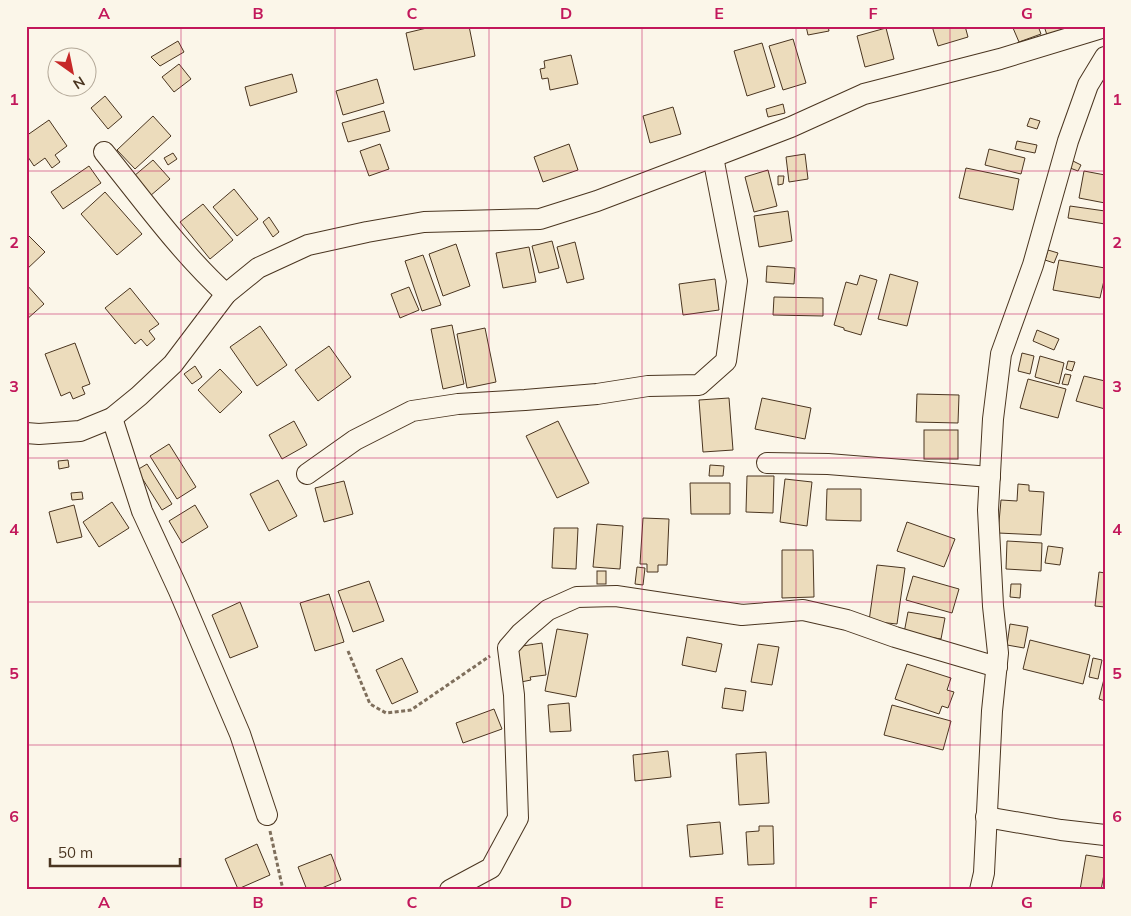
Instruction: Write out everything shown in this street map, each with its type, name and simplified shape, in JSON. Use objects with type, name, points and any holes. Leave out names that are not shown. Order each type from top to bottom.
[{"type":"street","points":[[26,433],[80,431],[112,418],[173,364],[226,294],[258,268],[308,245],[424,222],[540,219],[597,201],[713,158],[792,127],[864,94],[1000,60],[1105,26]]},
{"type":"street","points":[[980,890],[984,873],[992,711],[998,653],[993,606],[988,510],[993,419],[1001,354],[1033,264],[1068,141],[1088,86],[1105,57]]},
{"type":"street","points":[[104,152],[205,275],[226,294]]},
{"type":"street","points":[[306,474],[354,440],[412,411],[458,404],[598,394],[648,386],[699,385],[726,361],[737,282],[713,158]]},
{"type":"street","points":[[112,418],[142,511],[179,591],[240,734],[267,815]]},
{"type":"street","points":[[767,463],[828,464],[990,477]]},
{"type":"street","points":[[450,890],[491,868],[518,818],[514,695],[508,648],[517,637],[548,610],[577,597],[616,596],[742,615],[802,610],[847,620],[895,637],[997,667]]},
{"type":"street","points":[[986,817],[1061,830],[1105,835]]},
{"type":"path","points":[[348,651],[370,704],[386,714],[411,710],[517,637]]},
{"type":"path","points":[[267,815],[283,890]]},
{"type":"building","points":[[435,26],[469,26],[475,56],[414,70],[406,33]]},
{"type":"building","points":[[806,26],[828,26],[829,31],[808,35]]},
{"type":"building","points":[[932,26],[965,26],[968,37],[938,46]]},
{"type":"building","points":[[1018,26],[1038,26],[1041,34],[1019,42],[1013,28]]},
{"type":"building","points":[[1044,26],[1072,26],[1072,27],[1047,35]]},
{"type":"building","points":[[886,28],[894,59],[865,67],[857,36]]},
{"type":"building","points":[[793,39],[806,83],[783,90],[769,46]]},
{"type":"building","points":[[178,41],[184,52],[160,66],[151,57]]},
{"type":"building","points":[[762,43],[775,87],[747,96],[734,51]]},
{"type":"building","points":[[571,55],[578,84],[550,90],[548,78],[542,79],[540,69],[545,68],[544,61]]},
{"type":"building","points":[[179,64],[191,79],[174,92],[162,77]]},
{"type":"building","points":[[292,74],[297,92],[250,106],[245,87]]},
{"type":"building","points":[[377,79],[384,103],[343,115],[336,91]]},
{"type":"building","points":[[105,96],[122,117],[108,129],[91,108]]},
{"type":"building","points":[[783,104],[785,113],[768,117],[766,109]]},
{"type":"building","points":[[673,107],[681,134],[650,143],[643,116]]},
{"type":"building","points":[[384,111],[390,131],[348,142],[342,123]]},
{"type":"building","points":[[153,116],[171,136],[135,169],[117,150]]},
{"type":"building","points":[[1030,118],[1040,121],[1037,129],[1027,126]]},
{"type":"building","points":[[49,120],[67,146],[55,155],[60,162],[52,168],[45,158],[34,166],[26,154],[26,136]]},
{"type":"building","points":[[1017,141],[1037,145],[1035,153],[1015,149]]},
{"type":"building","points":[[380,144],[389,169],[369,176],[360,151]]},
{"type":"building","points":[[569,144],[578,170],[543,182],[534,157]]},
{"type":"building","points":[[989,149],[1025,158],[1021,174],[985,165]]},
{"type":"building","points":[[173,153],[177,159],[168,165],[164,158]]},
{"type":"building","points":[[805,154],[808,179],[789,182],[786,157]]},
{"type":"building","points":[[153,160],[170,179],[150,196],[134,176]]},
{"type":"building","points":[[1073,161],[1081,165],[1078,171],[1070,168]]},
{"type":"building","points":[[89,166],[101,183],[63,209],[51,192]]},
{"type":"building","points":[[966,168],[1019,179],[1013,210],[959,198]]},
{"type":"building","points":[[768,170],[777,206],[754,212],[745,177]]},
{"type":"building","points":[[1084,171],[1105,175],[1105,203],[1079,198]]},
{"type":"building","points":[[778,176],[784,176],[783,184],[778,185]]},
{"type":"building","points":[[234,189],[258,219],[237,236],[213,207]]},
{"type":"building","points":[[105,192],[142,234],[117,255],[81,214]]},
{"type":"building","points":[[203,204],[233,240],[210,259],[180,222]]},
{"type":"building","points":[[1070,206],[1105,211],[1105,224],[1068,218]]},
{"type":"building","points":[[788,211],[792,241],[759,247],[754,216]]},
{"type":"building","points":[[269,217],[279,232],[273,237],[263,222]]},
{"type":"building","points":[[26,233],[45,252],[26,270]]},
{"type":"building","points":[[552,241],[559,268],[539,273],[532,246]]},
{"type":"building","points":[[575,242],[584,279],[567,283],[557,247]]},
{"type":"building","points":[[456,244],[470,286],[443,296],[429,254]]},
{"type":"building","points":[[529,247],[536,282],[503,288],[496,253]]},
{"type":"building","points":[[1048,250],[1058,253],[1054,263],[1045,260]]},
{"type":"building","points":[[423,255],[441,305],[422,311],[405,261]]},
{"type":"building","points":[[1059,260],[1105,268],[1100,298],[1053,290]]},
{"type":"building","points":[[767,266],[795,268],[794,284],[766,282]]},
{"type":"building","points":[[890,274],[918,282],[907,326],[878,319]]},
{"type":"building","points":[[860,275],[877,280],[861,335],[834,325],[846,282],[857,285]]},
{"type":"building","points":[[715,279],[719,310],[683,315],[679,284]]},
{"type":"building","points":[[26,284],[44,304],[26,320]]},
{"type":"building","points":[[409,287],[419,310],[400,318],[391,294]]},
{"type":"building","points":[[130,288],[159,324],[149,331],[155,339],[147,346],[141,339],[135,344],[105,308]]},
{"type":"building","points":[[774,297],[823,298],[823,316],[773,315]]},
{"type":"building","points":[[452,325],[464,384],[443,389],[431,329]]},
{"type":"building","points":[[260,326],[287,365],[257,386],[230,347]]},
{"type":"building","points":[[485,328],[496,382],[467,388],[457,334]]},
{"type":"building","points":[[1037,330],[1059,339],[1054,350],[1033,341]]},
{"type":"building","points":[[75,343],[90,384],[82,387],[85,394],[73,399],[70,392],[61,396],[45,354]]},
{"type":"building","points":[[329,346],[351,377],[318,401],[295,370]]},
{"type":"building","points":[[1022,353],[1034,356],[1030,374],[1018,371]]},
{"type":"building","points":[[1040,356],[1064,363],[1059,384],[1035,377]]},
{"type":"building","points":[[1068,361],[1075,362],[1072,371],[1066,369]]},
{"type":"building","points":[[195,366],[202,377],[192,384],[184,374]]},
{"type":"building","points":[[220,369],[242,392],[220,413],[198,390]]},
{"type":"building","points":[[1065,374],[1071,375],[1068,385],[1062,384]]},
{"type":"building","points":[[1084,376],[1105,381],[1105,409],[1076,401]]},
{"type":"building","points":[[1028,379],[1066,389],[1058,418],[1020,408]]},
{"type":"building","points":[[917,394],[959,395],[958,423],[916,422]]},
{"type":"building","points":[[729,398],[733,450],[703,452],[699,400]]},
{"type":"building","points":[[762,398],[811,408],[805,439],[755,429]]},
{"type":"building","points":[[294,421],[307,445],[282,459],[269,435]]},
{"type":"building","points":[[558,421],[589,483],[557,498],[526,436]]},
{"type":"building","points":[[924,430],[958,430],[958,459],[924,459]]},
{"type":"building","points":[[169,444],[196,487],[177,499],[150,456]]},
{"type":"building","points":[[68,460],[69,467],[59,469],[58,461]]},
{"type":"building","points":[[147,464],[172,504],[162,510],[137,470]]},
{"type":"building","points":[[710,465],[724,466],[723,476],[709,476]]},
{"type":"building","points":[[747,476],[774,476],[773,513],[746,512]]},
{"type":"building","points":[[785,479],[812,482],[807,526],[780,522]]},
{"type":"building","points":[[278,480],[297,516],[269,531],[250,494]]},
{"type":"building","points":[[344,481],[353,514],[324,522],[315,488]]},
{"type":"building","points":[[690,483],[730,483],[730,514],[691,514]]},
{"type":"building","points":[[1018,484],[1029,485],[1029,491],[1044,492],[1041,535],[998,533],[1001,500],[1017,501]]},
{"type":"building","points":[[827,489],[861,489],[861,521],[826,520]]},
{"type":"building","points":[[82,492],[83,499],[72,500],[71,493]]},
{"type":"building","points":[[112,502],[129,528],[99,547],[83,522]]},
{"type":"building","points":[[74,505],[82,537],[57,543],[49,512]]},
{"type":"building","points":[[195,505],[208,527],[182,543],[169,521]]},
{"type":"building","points":[[643,518],[669,519],[667,565],[658,565],[658,572],[647,572],[647,564],[640,564]]},
{"type":"building","points":[[907,522],[955,539],[944,567],[897,551]]},
{"type":"building","points":[[597,524],[623,526],[620,569],[593,567]]},
{"type":"building","points":[[554,528],[578,528],[576,569],[552,568]]},
{"type":"building","points":[[1007,541],[1042,543],[1041,571],[1006,569]]},
{"type":"building","points":[[1048,546],[1063,548],[1060,565],[1045,563]]},
{"type":"building","points":[[782,550],[813,550],[814,597],[782,598]]},
{"type":"building","points":[[877,565],[905,568],[897,624],[869,621]]},
{"type":"building","points":[[637,567],[645,568],[643,585],[635,584]]},
{"type":"building","points":[[597,571],[606,571],[606,584],[597,584]]},
{"type":"building","points":[[1099,572],[1105,573],[1105,607],[1095,606]]},
{"type":"building","points":[[913,576],[959,589],[952,613],[906,600]]},
{"type":"building","points":[[369,581],[384,621],[353,632],[338,591]]},
{"type":"building","points":[[1011,584],[1021,584],[1020,598],[1010,597]]},
{"type":"building","points":[[329,594],[344,642],[315,651],[300,603]]},
{"type":"building","points":[[240,602],[258,647],[230,658],[212,615]]},
{"type":"building","points":[[908,612],[945,618],[941,639],[904,633]]},
{"type":"building","points":[[1010,624],[1028,627],[1024,648],[1007,645]]},
{"type":"building","points":[[557,629],[588,634],[576,697],[545,691]]},
{"type":"building","points":[[687,637],[722,644],[716,672],[682,665]]},
{"type":"building","points":[[1030,640],[1090,655],[1083,684],[1023,669]]},
{"type":"building","points":[[542,643],[546,675],[530,677],[531,680],[521,682],[516,647]]},
{"type":"building","points":[[758,644],[779,647],[772,685],[751,682]]},
{"type":"building","points":[[402,658],[418,692],[392,704],[376,670]]},
{"type":"building","points":[[1093,658],[1102,660],[1098,679],[1089,677]]},
{"type":"building","points":[[907,664],[951,678],[947,690],[954,692],[948,708],[942,706],[939,714],[895,699]]},
{"type":"building","points":[[1105,675],[1105,701],[1099,699]]},
{"type":"building","points":[[725,688],[746,691],[743,711],[722,708]]},
{"type":"building","points":[[569,703],[571,731],[550,732],[548,705]]},
{"type":"building","points":[[892,705],[951,721],[943,750],[884,735]]},
{"type":"building","points":[[494,709],[502,729],[463,743],[456,723]]},
{"type":"building","points":[[668,751],[671,777],[635,781],[633,755]]},
{"type":"building","points":[[766,752],[769,803],[739,805],[736,754]]},
{"type":"building","points":[[720,822],[723,854],[690,857],[687,825]]},
{"type":"building","points":[[759,826],[773,826],[774,864],[748,865],[746,832],[759,831]]},
{"type":"building","points":[[257,844],[270,875],[238,889],[225,859]]},
{"type":"building","points":[[331,854],[341,880],[317,890],[307,890],[298,867]]},
{"type":"building","points":[[1086,855],[1105,858],[1101,890],[1080,890]]}]
